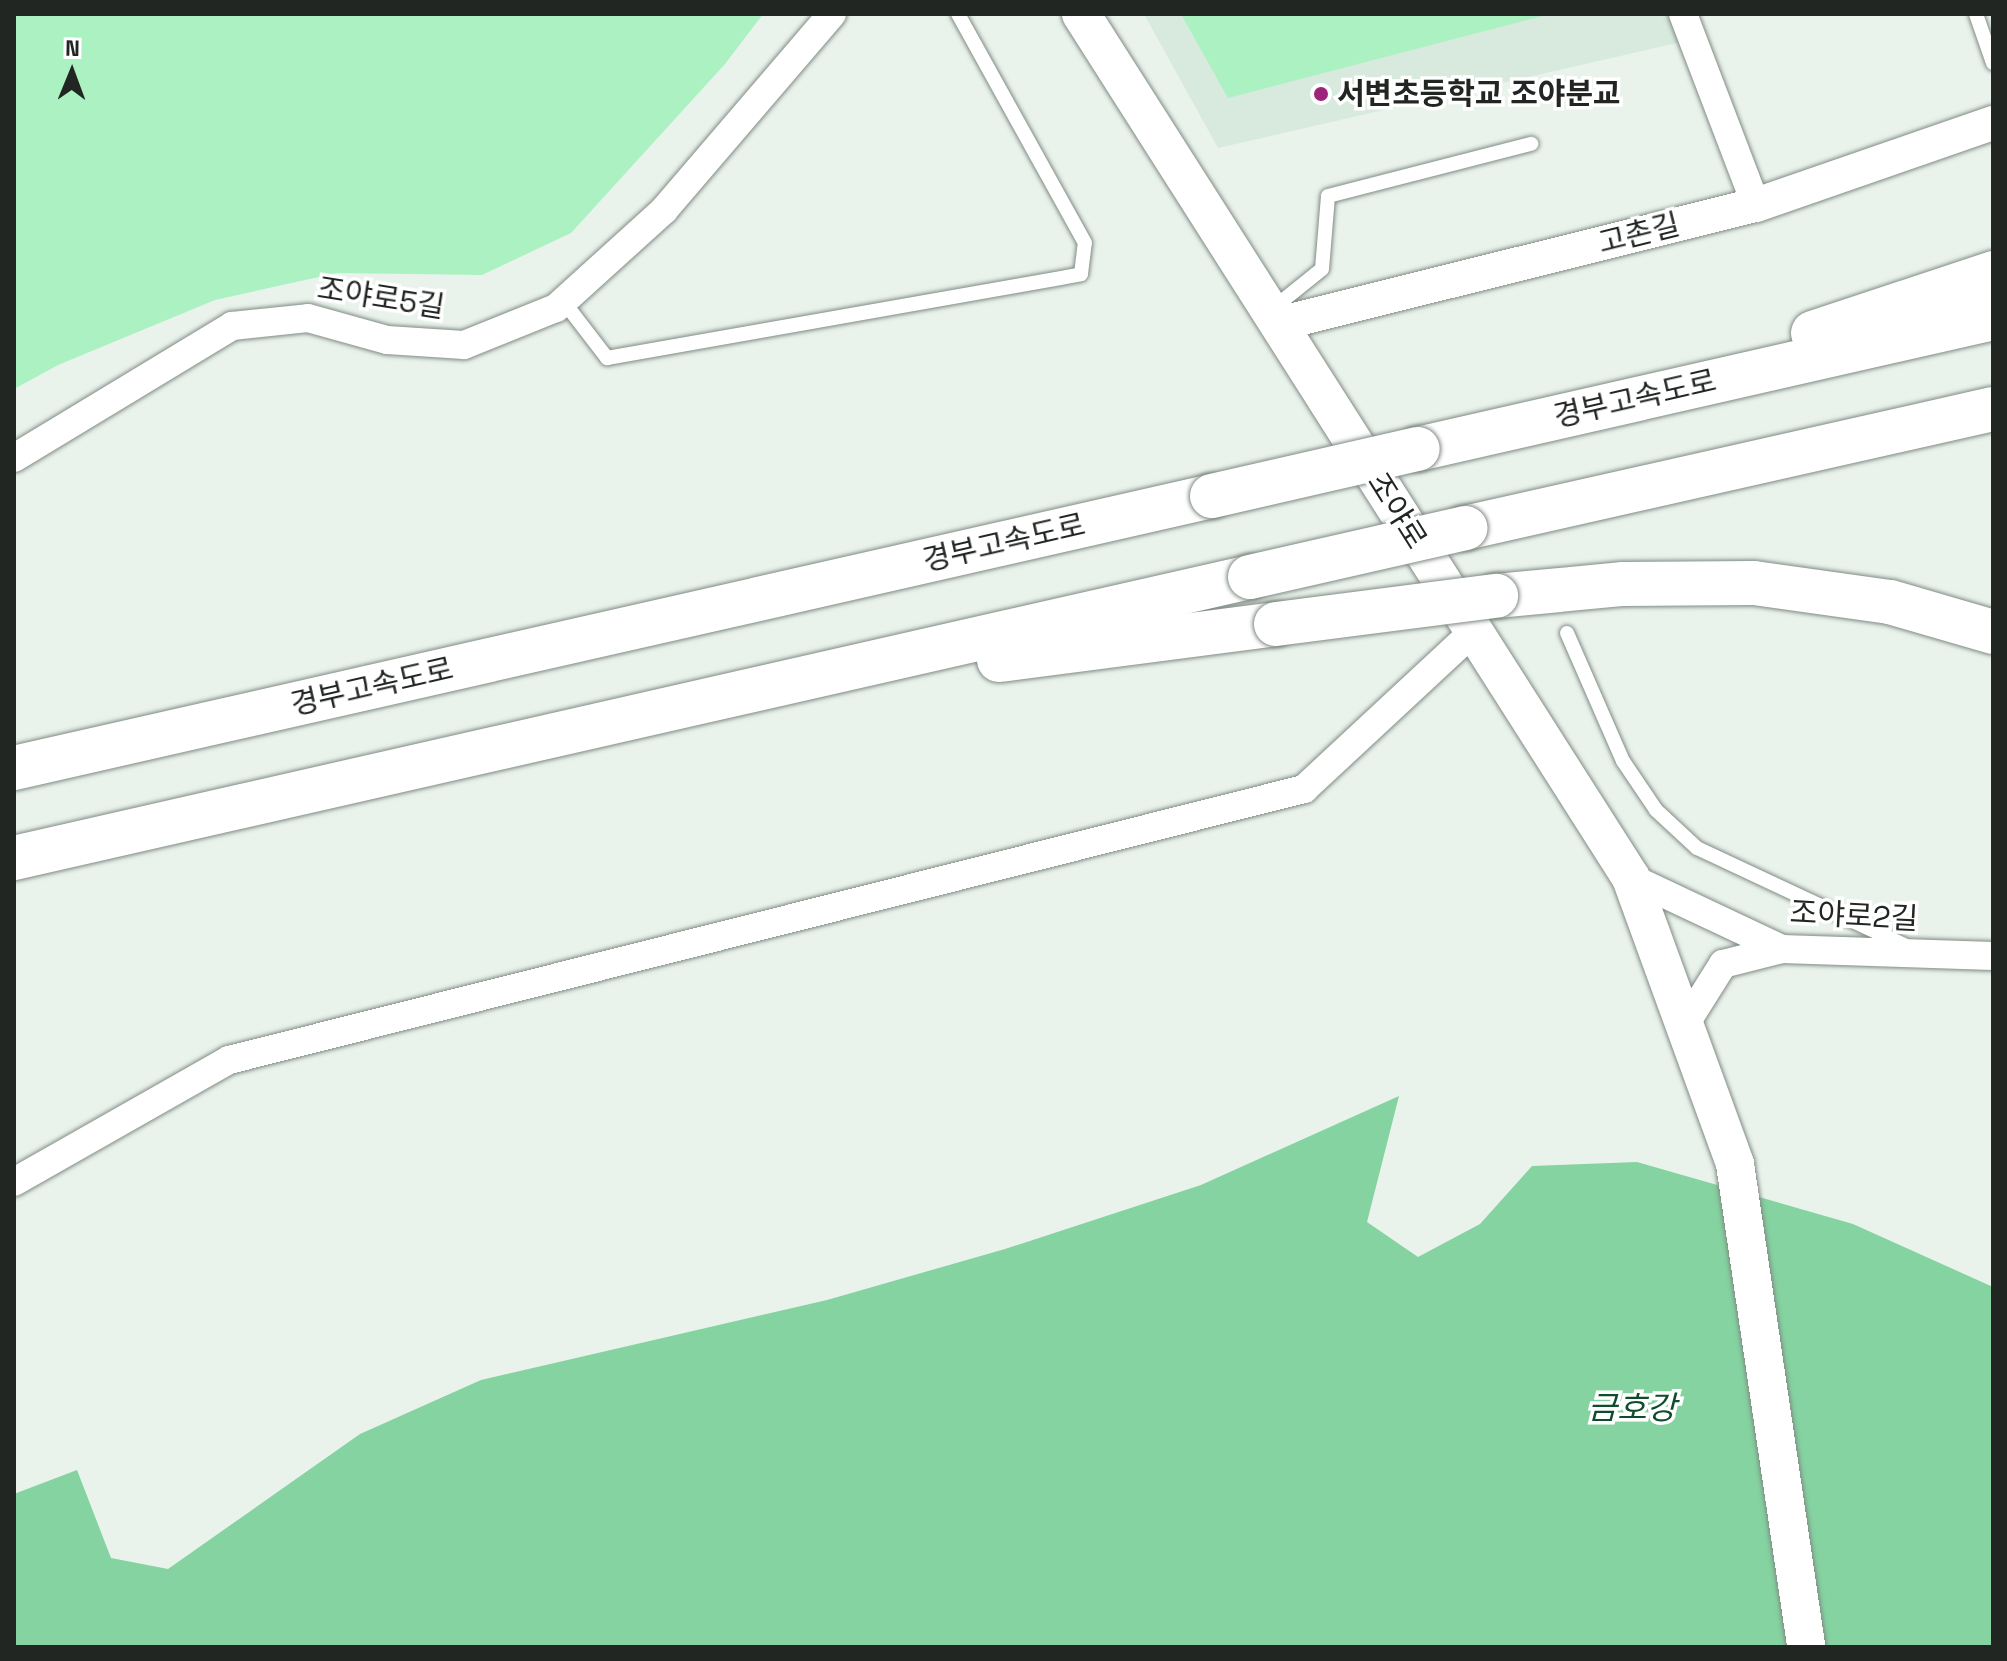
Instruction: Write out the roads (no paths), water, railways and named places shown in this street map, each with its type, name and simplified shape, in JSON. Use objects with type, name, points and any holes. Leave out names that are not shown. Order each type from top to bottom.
[{"type":"highway","points":[[1556,417],[1993,273]]},
{"type":"highway","name":"경부고속도로","points":[[14,768],[1993,318]]},
{"type":"highway","points":[[14,858],[1993,409]]},
{"type":"highway","points":[[735,694],[1276,624],[1485,613],[1623,584],[1754,583],[1890,602],[1993,632]]},
{"type":"main road","name":"조야로","points":[[1081,14],[1274,317],[1485,613],[1631,878],[1735,1164],[1806,1647]]},
{"type":"street","name":"조야로5길","points":[[14,458],[232,326],[308,318],[387,340],[464,345],[564,302],[664,210],[832,14]]},
{"type":"street","points":[[1683,14],[1756,205]]},
{"type":"street","name":"고촌길","points":[[1274,317],[1756,205],[1993,123]]},
{"type":"street","points":[[14,1182],[229,1060],[1304,789],[1485,613]]},
{"type":"street","name":"조야로2길","points":[[1631,878],[1782,949],[1993,956]]},
{"type":"street","points":[[1686,1023],[1723,964],[1782,949]]},
{"type":"lane","points":[[564,302],[607,358],[1081,274],[1085,243],[958,14]]},
{"type":"lane","points":[[1976,14],[1993,63]]},
{"type":"lane","points":[[1274,317],[1322,269],[1328,196],[1531,144]]},
{"type":"lane","points":[[1567,633],[1623,761],[1656,810],[1697,848],[1923,954]]},
{"type":"water","name":"금호강","points":[[1399,1096],[1367,1222],[1418,1257],[1480,1224],[1532,1166],[1637,1162],[1853,1224],[1993,1287],[1993,1647],[14,1647],[14,1494],[77,1470],[111,1558],[168,1569],[360,1434],[481,1380],[827,1300],[1005,1249],[1201,1185]]},
{"type":"place","name":"서변초등학교 조야분교","points":[[1321,94]]}]
